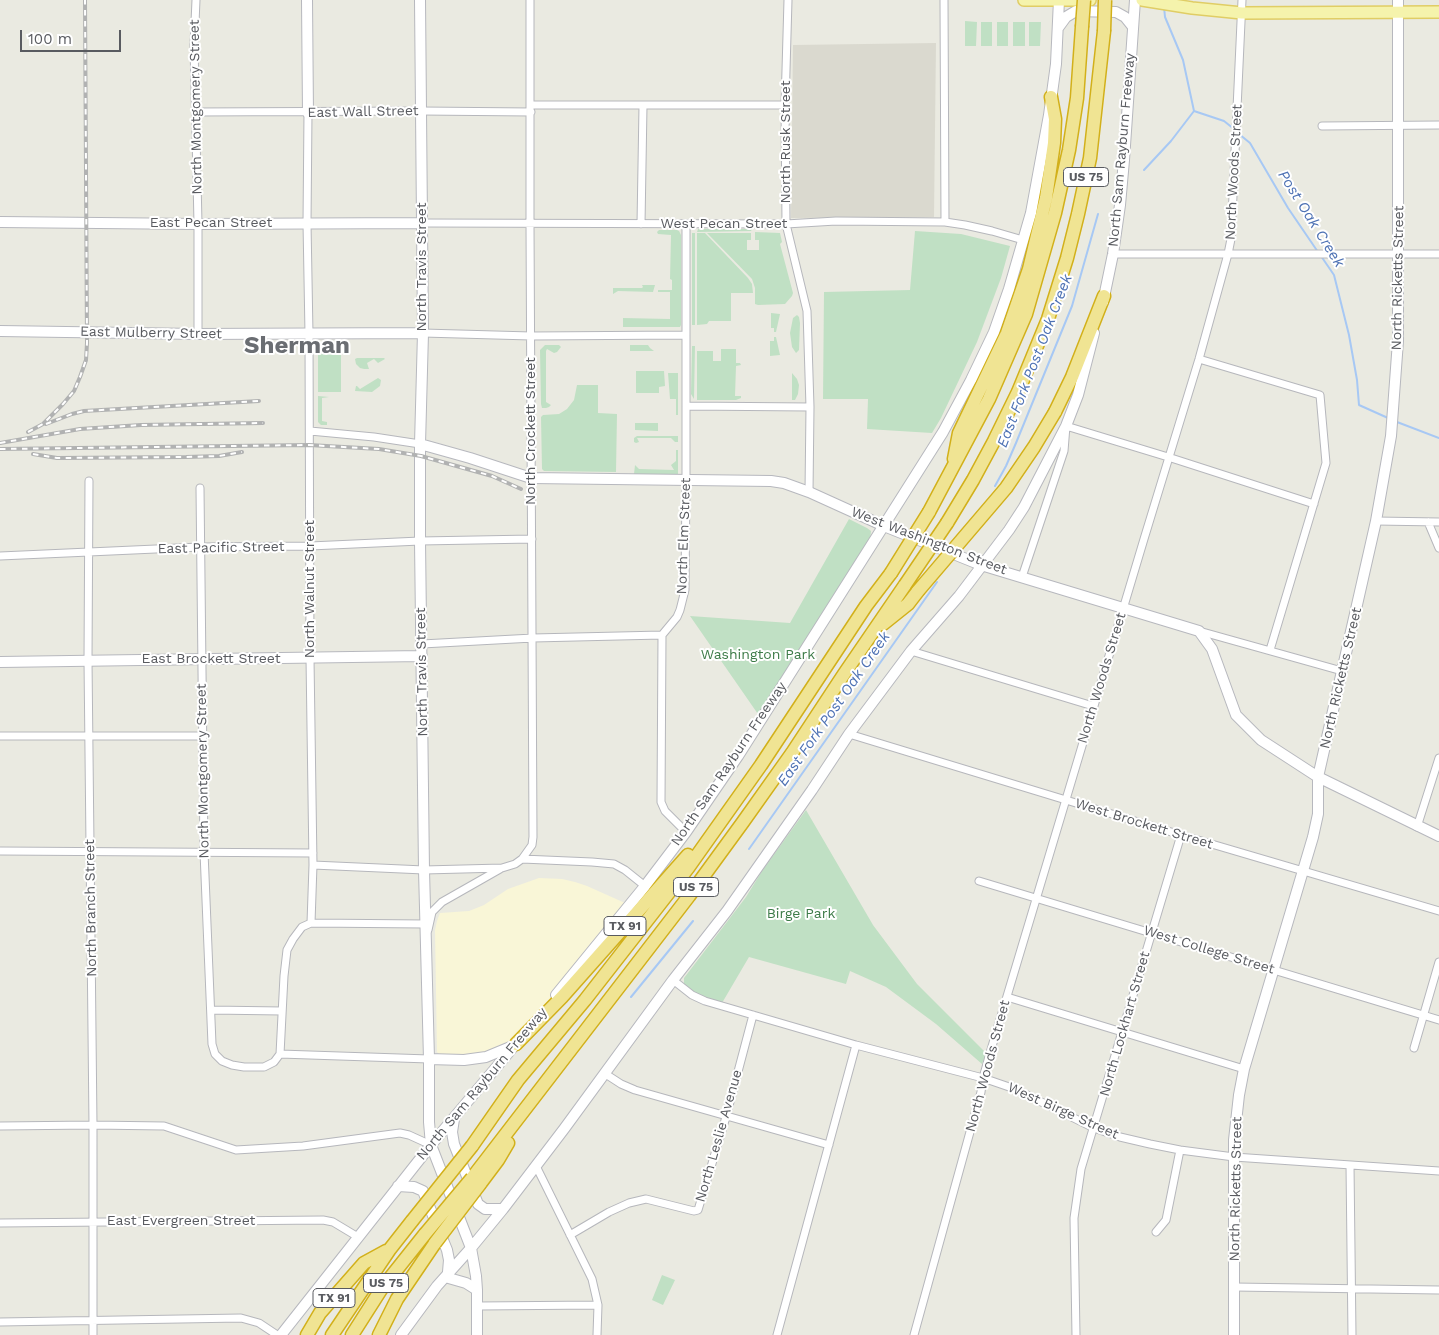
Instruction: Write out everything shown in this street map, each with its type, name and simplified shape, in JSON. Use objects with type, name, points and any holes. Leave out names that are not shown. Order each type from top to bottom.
[{"type":"highway","name":"North Sam Rayburn Freeway","points":[[332,1335],[390,1249],[472,1146],[518,1080],[586,1000],[688,868],[779,740],[866,606],[891,573],[951,474],[1003,368],[1026,314],[1040,268],[1069,150],[1076,98],[1084,0]]},
{"type":"highway","name":"North Sam Rayburn Freeway","points":[[352,1335],[382,1288],[430,1238],[476,1181],[530,1103],[743,822],[792,753],[947,523],[973,480],[1018,392],[1048,319],[1067,258],[1090,158],[1104,30],[1105,0]]},
{"type":"highway","points":[[951,474],[959,433],[1007,333],[1029,269],[1046,198],[1054,143],[1055,119],[1051,98]]},
{"type":"highway","points":[[873,632],[908,604],[1006,488],[1055,412],[1072,377],[1104,296]]},
{"type":"highway","name":"TX 91","points":[[516,1044],[562,997],[733,805]]},
{"type":"highway","points":[[379,1335],[430,1238]]},
{"type":"highway","name":"TX 91","points":[[307,1335],[320,1314],[364,1263],[390,1249]]},
{"type":"main road","points":[[307,0],[308,112]]},
{"type":"main road","name":"North Travis Street","points":[[420,0],[423,333],[420,541],[429,1122],[431,1145],[471,1248],[477,1290],[477,1335]]},
{"type":"main road","points":[[1024,0],[1090,0]]},
{"type":"main road","name":"North Sam Rayburn Freeway","points":[[281,1335],[431,1145],[645,886],[686,832],[738,756],[943,432],[994,332],[1031,213],[1056,64],[1059,0]]},
{"type":"main road","name":"North Sam Rayburn Freeway","points":[[401,1335],[418,1311],[503,1209],[536,1166],[726,911],[812,790],[849,734],[912,651],[959,596],[1024,507],[1066,426],[1078,395],[1104,296],[1113,254],[1124,160],[1135,0]]},
{"type":"main road","points":[[1144,0],[1192,8],[1242,13],[1439,12]]},
{"type":"main road","name":"North Ricketts Street","points":[[1234,1335],[1234,1157],[1238,1103],[1244,1069],[1313,837],[1318,814],[1318,777],[1376,521],[1391,436],[1398,341],[1398,0]]},
{"type":"main road","points":[[1058,28],[1066,17],[1076,11],[1116,12],[1125,17],[1133,27]]},
{"type":"main road","name":"East Pecan Street","points":[[0,222],[198,224],[422,223]]},
{"type":"main road","name":"East Mulberry Street","points":[[0,332],[198,334],[423,333]]},
{"type":"main road","name":"West Washington Street","points":[[420,444],[532,478],[771,481],[784,483],[982,565],[1199,631]]},
{"type":"main road","points":[[1199,631],[1212,649],[1236,715],[1261,740],[1318,777],[1417,827],[1439,836]]},
{"type":"main road","name":"East Brockett Street","points":[[0,662],[422,656]]},
{"type":"main road","points":[[429,1059],[464,1060],[486,1057],[516,1044]]},
{"type":"main road","points":[[454,1118],[452,1132],[454,1144],[478,1204],[485,1209],[503,1209]]},
{"type":"main road","points":[[398,1186],[414,1187],[423,1191],[447,1250],[449,1260],[447,1275],[477,1290]]},
{"type":"street","name":"North Montgomery Street","points":[[196,0],[194,46],[198,224],[198,334]]},
{"type":"street","name":"North Crockett Street","points":[[522,859],[532,846],[534,837],[530,0]]},
{"type":"street","name":"North Rusk Street","points":[[788,0],[785,105],[786,224],[807,310],[810,407],[809,492]]},
{"type":"street","points":[[944,0],[945,222]]},
{"type":"street","name":"North Woods Street","points":[[914,1335],[1006,996],[1199,359],[1228,254],[1231,239],[1238,113],[1242,0]]},
{"type":"street","name":"East Wall Street","points":[[196,112],[421,111],[785,105]]},
{"type":"street","points":[[641,224],[643,106]]},
{"type":"street","name":"North Walnut Street","points":[[308,112],[307,223],[313,853],[311,923]]},
{"type":"street","points":[[1322,126],[1439,125]]},
{"type":"street","name":"West Pecan Street","points":[[422,223],[786,224],[836,221],[945,222],[992,231],[1023,240]]},
{"type":"street","name":"North Elm Street","points":[[662,635],[677,617],[685,590],[686,224]]},
{"type":"street","points":[[1113,254],[1439,254]]},
{"type":"street","points":[[423,333],[531,336],[686,335]]},
{"type":"street","points":[[1199,359],[1320,395],[1326,463],[1270,650]]},
{"type":"street","points":[[686,406],[810,407]]},
{"type":"street","points":[[1022,577],[1064,451],[1066,426],[1080,432],[1168,457],[1314,504]]},
{"type":"street","points":[[310,432],[374,437],[420,444]]},
{"type":"street","name":"North Branch Street","points":[[89,481],[88,660],[93,1125],[92,1335]]},
{"type":"street","name":"North Montgomery Street","points":[[200,488],[204,852],[212,1044],[215,1054],[222,1061],[244,1067],[264,1067],[274,1062],[280,1054]]},
{"type":"street","points":[[1376,521],[1439,522]]},
{"type":"street","points":[[1428,522],[1439,548]]},
{"type":"street","name":"East Pacific Street","points":[[0,556],[200,547],[310,546],[420,541],[532,539]]},
{"type":"street","points":[[1199,631],[1342,671]]},
{"type":"street","points":[[422,644],[533,638],[662,635],[661,802],[664,811],[686,832]]},
{"type":"street","points":[[912,651],[1094,706]]},
{"type":"street","name":"West Brockett Street","points":[[849,734],[1439,911]]},
{"type":"street","points":[[0,736],[202,736]]},
{"type":"street","points":[[1417,827],[1439,758]]},
{"type":"street","name":"North Lockhart Street","points":[[1076,1335],[1074,1218],[1081,1169],[1181,835]]},
{"type":"street","points":[[0,851],[313,853]]},
{"type":"street","points":[[426,942],[432,912],[442,902],[502,868],[515,864],[522,859],[614,864],[645,886]]},
{"type":"street","points":[[313,865],[424,870],[502,868]]},
{"type":"street","name":"West College Street","points":[[979,881],[1439,1020]]},
{"type":"street","points":[[425,924],[311,923],[302,927],[287,950],[280,1054],[429,1059]]},
{"type":"street","points":[[1414,1048],[1439,962]]},
{"type":"street","name":"West Birge Street","points":[[673,980],[692,995],[705,1001],[856,1045],[983,1078],[1015,1089],[1094,1128],[1120,1137],[1180,1150],[1234,1157],[1439,1171]]},
{"type":"street","points":[[1006,996],[1244,1069]]},
{"type":"street","points":[[212,1010],[282,1011]]},
{"type":"street","name":"North Leslie Avenue","points":[[570,1235],[628,1203],[646,1199],[694,1211],[698,1210],[726,1117],[753,1015]]},
{"type":"street","points":[[777,1335],[856,1045]]},
{"type":"street","points":[[604,1073],[635,1090],[828,1145]]},
{"type":"street","points":[[0,1126],[164,1126],[236,1150],[303,1146],[400,1133],[431,1145]]},
{"type":"street","points":[[1156,1232],[1166,1220],[1180,1150]]},
{"type":"street","points":[[1350,1165],[1352,1335]]},
{"type":"street","points":[[536,1166],[592,1279],[598,1305],[597,1335]]},
{"type":"street","name":"East Evergreen Street","points":[[0,1223],[323,1220],[338,1225],[358,1238]]},
{"type":"street","points":[[1234,1287],[1439,1290]]},
{"type":"street","points":[[478,1306],[598,1305]]},
{"type":"street","points":[[0,1322],[241,1318],[259,1323],[277,1335]]},
{"type":"shaded area","points":[[936,43],[934,217],[791,218],[793,45]]},
{"type":"shaded area","points":[[539,878],[562,879],[575,882],[625,903],[519,1038],[476,1057],[441,1056],[437,1052],[435,930],[440,913],[469,911],[484,905],[508,889]]},
{"type":"green space","points":[[965,21],[977,22],[976,46],[965,46]]},
{"type":"green space","points":[[981,22],[992,22],[992,46],[981,46]]},
{"type":"green space","points":[[997,22],[1008,22],[1008,46],[997,46]]},
{"type":"green space","points":[[1013,22],[1025,22],[1025,46],[1013,46]]},
{"type":"green space","points":[[1029,22],[1041,22],[1040,46],[1029,46]]},
{"type":"green space","points":[[698,229],[752,229],[751,231],[697,232]]},
{"type":"green space","points":[[659,230],[677,230],[681,235],[681,325],[680,327],[623,327],[623,318],[670,319],[670,292],[658,292],[658,290],[672,290],[672,280],[670,279],[671,235],[658,234]]},
{"type":"green space","points":[[915,231],[961,234],[1010,246],[1001,278],[977,342],[932,433],[867,429],[868,399],[823,399],[824,292],[910,290]]},
{"type":"green space","points":[[755,232],[780,233],[782,242],[780,244],[793,293],[785,304],[755,304],[755,288],[752,279],[707,233],[751,233],[751,240],[747,240],[747,250],[759,250],[759,240],[755,240]]},
{"type":"green space","points":[[692,233],[695,233],[695,325],[692,325]]},
{"type":"green space","points":[[697,233],[705,233],[752,284],[753,293],[731,293],[731,321],[709,321],[707,324],[697,325]]},
{"type":"green space","points":[[642,285],[655,285],[653,292],[618,291],[613,294],[613,288],[642,288]]},
{"type":"green space","points":[[771,313],[780,314],[776,332],[774,332],[774,328],[771,328]]},
{"type":"green space","points":[[797,315],[800,323],[799,350],[796,353],[792,347],[790,333],[793,318]]},
{"type":"green space","points":[[774,337],[776,337],[780,355],[770,356],[770,341],[774,341]]},
{"type":"green space","points":[[320,344],[341,344],[341,392],[318,392],[318,346]]},
{"type":"green space","points":[[545,345],[559,345],[561,347],[554,353],[547,349],[546,351],[546,402],[551,405],[542,408],[540,350]]},
{"type":"green space","points":[[630,345],[648,345],[654,351],[630,351]]},
{"type":"green space","points":[[692,346],[695,346],[694,399],[691,394]]},
{"type":"green space","points":[[721,349],[736,349],[736,363],[741,365],[736,366],[735,396],[741,396],[741,398],[736,400],[697,400],[697,351],[713,351],[713,361],[721,361]]},
{"type":"green space","points":[[357,358],[385,359],[378,363],[374,359],[367,363],[369,369],[364,369],[356,364],[355,359]]},
{"type":"green space","points":[[636,371],[664,371],[665,386],[659,387],[659,393],[636,393]]},
{"type":"green space","points":[[668,373],[678,373],[678,415],[676,415],[676,399],[670,399]]},
{"type":"green space","points":[[792,373],[799,385],[798,394],[795,400],[792,400]]},
{"type":"green space","points":[[378,378],[381,380],[380,386],[372,392],[355,391],[356,386],[360,389]]},
{"type":"green space","points":[[577,385],[598,385],[598,413],[617,414],[616,472],[544,471],[542,469],[541,417],[543,415],[559,414],[567,409],[574,400]]},
{"type":"green space","points":[[318,396],[329,397],[322,398],[322,421],[327,422],[327,425],[321,425],[318,422]]},
{"type":"green space","points":[[635,423],[658,423],[658,431],[635,430]]},
{"type":"green space","points":[[637,436],[678,436],[678,442],[671,438],[637,438],[639,442],[636,443],[634,438]]},
{"type":"green space","points":[[676,450],[678,450],[678,474],[634,474],[635,465],[639,469],[674,470],[671,465],[676,461]]},
{"type":"green space","name":"Washington Park","points":[[849,519],[871,531],[870,540],[760,717],[690,616],[790,623]]},
{"type":"green space","name":"Birge Park","points":[[806,810],[873,925],[917,984],[986,1053],[982,1064],[936,1024],[886,987],[850,971],[846,984],[749,957],[722,1003],[695,994],[684,985],[684,978],[746,897],[762,871]]},
{"type":"green space","points":[[662,1275],[675,1280],[663,1305],[652,1300]]},
{"type":"waterway","name":"Post Oak Creek","points":[[1164,7],[1165,17],[1183,60],[1194,111],[1224,121],[1234,129]]},
{"type":"waterway","name":"East Fork Post Oak Creek","points":[[1144,170],[1171,141],[1194,111]]},
{"type":"waterway","name":"Post Oak Creek","points":[[1239,134],[1250,143],[1288,208],[1318,252]]},
{"type":"waterway","name":"East Fork Post Oak Creek","points":[[995,486],[1016,443],[1072,306],[1098,214]]},
{"type":"waterway","name":"Post Oak Creek","points":[[1321,256],[1334,275],[1349,335],[1357,380],[1359,405],[1388,418]]},
{"type":"waterway","name":"Post Oak Creek","points":[[1397,422],[1439,438]]},
{"type":"waterway","name":"East Fork Post Oak Creek","points":[[749,849],[937,582]]},
{"type":"waterway","name":"East Fork Post Oak Creek","points":[[631,997],[693,921]]},
{"type":"railway","points":[[28,432],[43,424],[74,391],[86,360],[85,0]]},
{"type":"railway","points":[[46,424],[84,411],[259,401]]},
{"type":"railway","points":[[0,443],[80,429],[141,425],[263,423]]},
{"type":"railway","points":[[0,449],[309,445],[379,449],[421,456],[492,476],[521,489]]},
{"type":"railway","points":[[33,454],[57,458],[186,457],[219,456],[242,452]]},
{"type":"district","name":"Sherman","points":[[297,346]]}]
